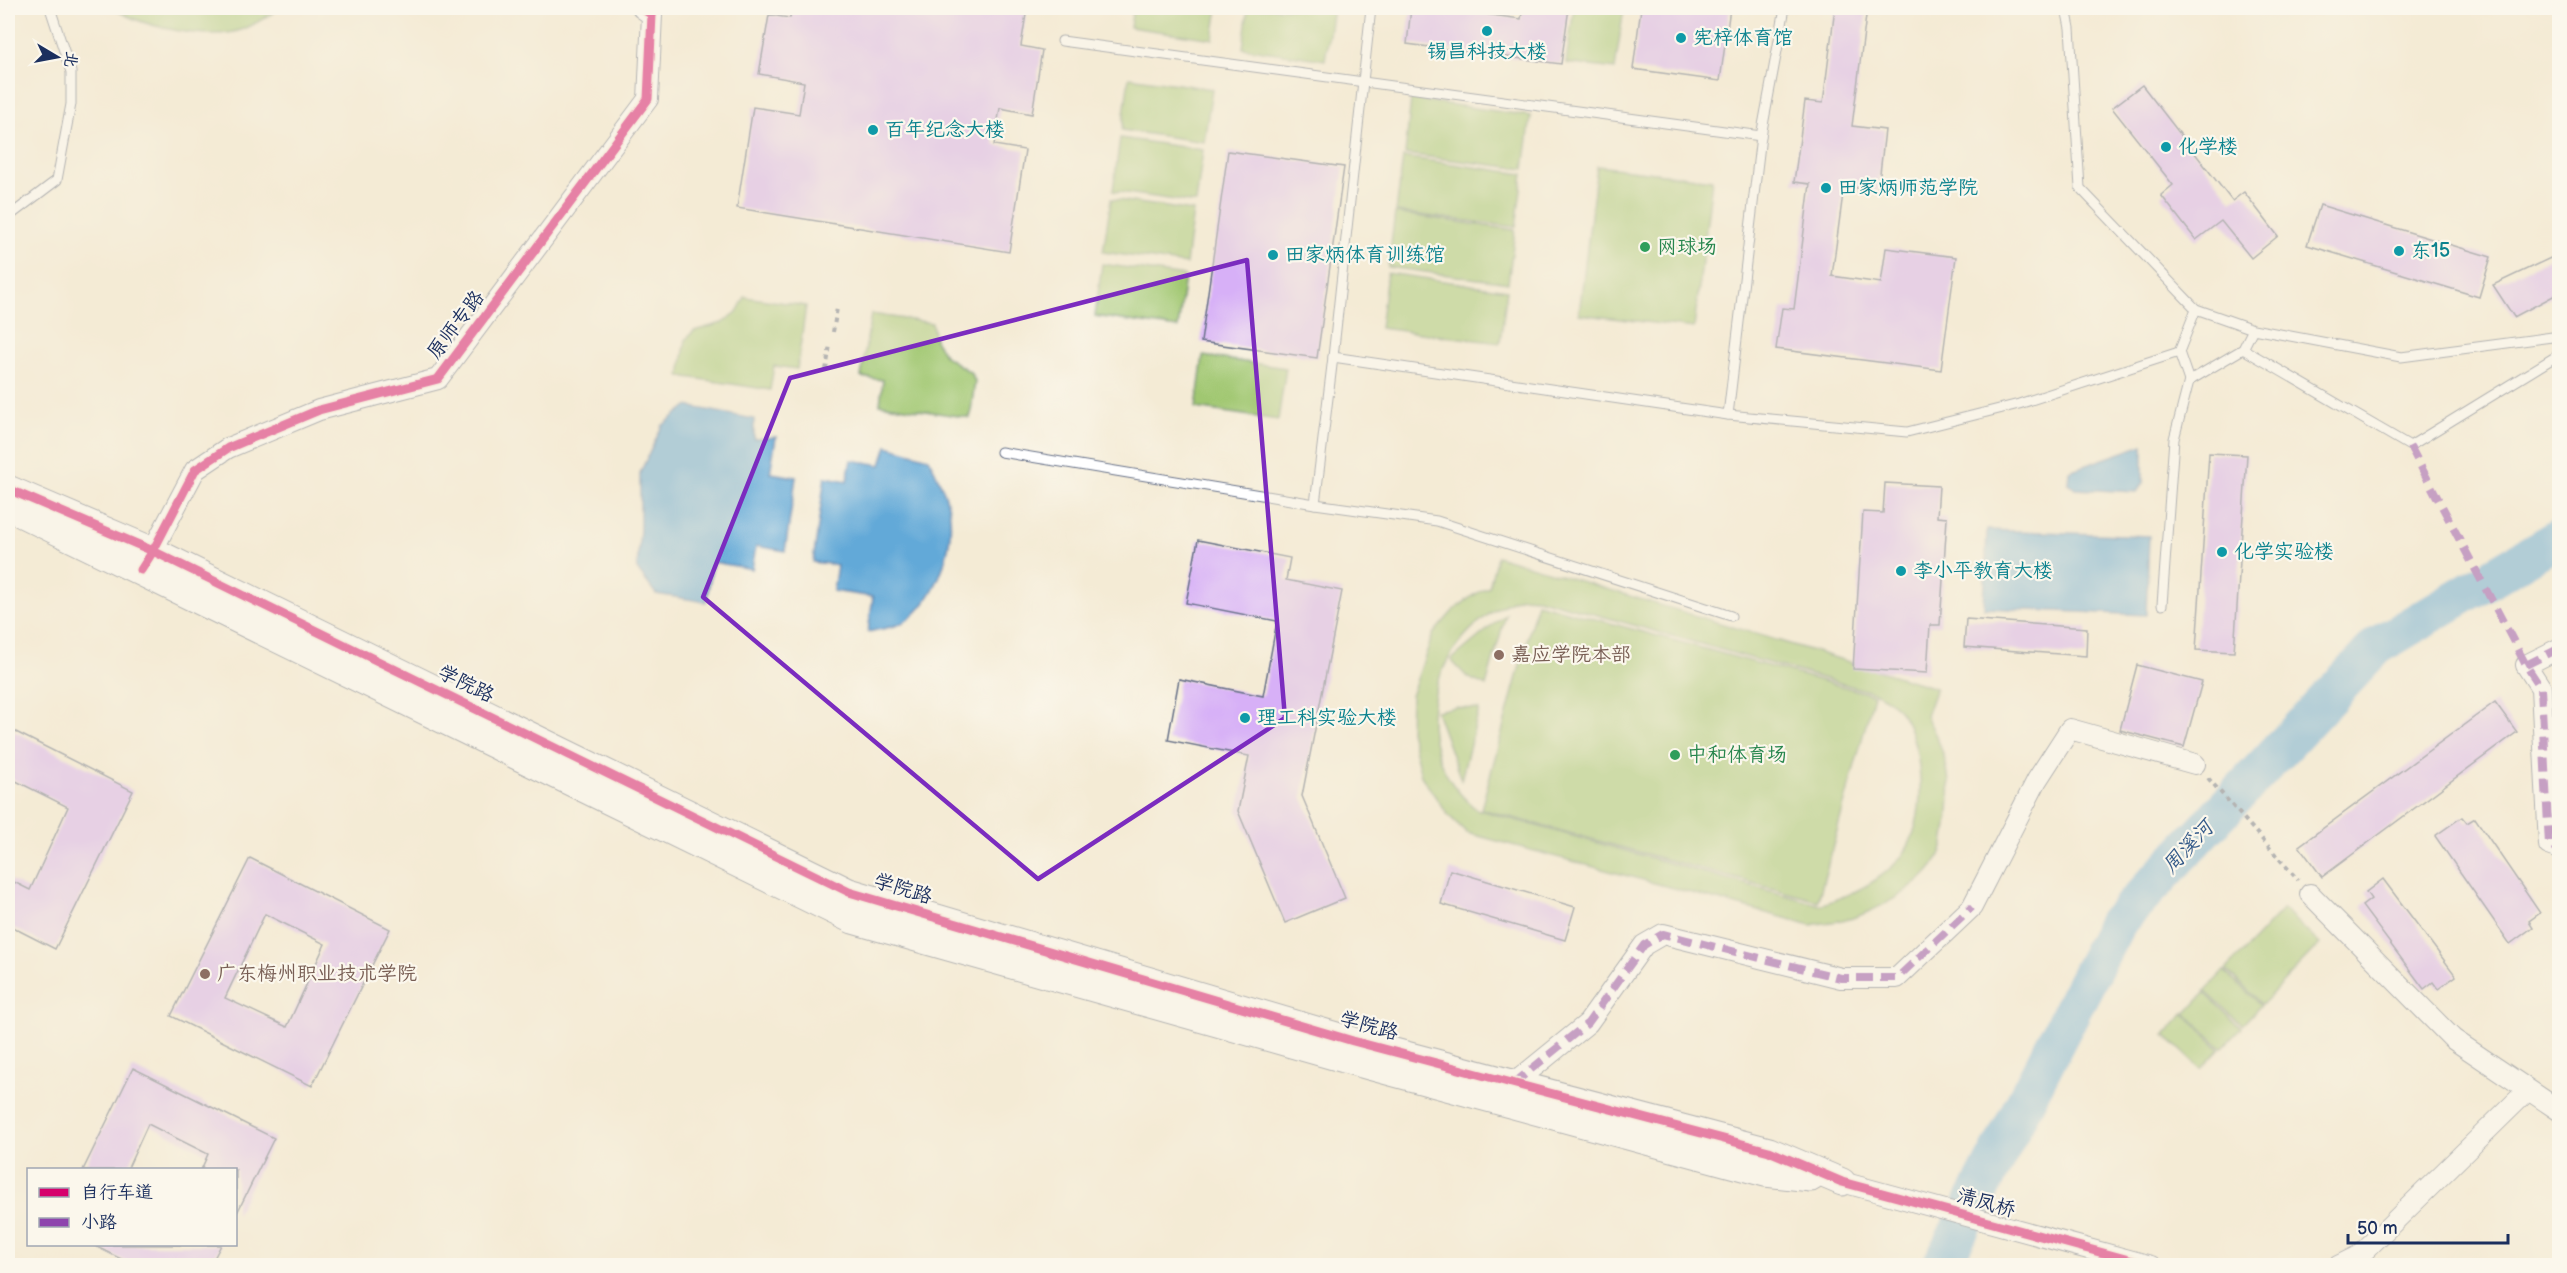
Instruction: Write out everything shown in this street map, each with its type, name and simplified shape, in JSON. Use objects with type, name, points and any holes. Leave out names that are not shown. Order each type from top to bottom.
[{"type":"street","name":"原师专路","points":[[147,561],[195,470],[228,448],[319,410],[438,379],[648,99],[652,15],[642,8]]},
{"type":"street","name":"学院路","points":[[8,489],[853,920],[1369,1066],[1765,1173],[1842,1182]]},
{"type":"street","name":"学院路","points":[[8,507],[147,561],[849,892],[1353,1041],[1768,1151],[1842,1182]]},
{"type":"street","points":[[2559,648],[2526,665],[2541,688],[2549,845],[2559,849]]},
{"type":"street","points":[[1514,1084],[1588,1023],[1644,945],[1663,934],[1841,978],[1897,978],[1972,906],[2037,780],[2070,729],[2195,764]]},
{"type":"street","points":[[2310,894],[2453,1039],[2559,1112]]},
{"type":"street","points":[[2338,1266],[2360,1255],[2527,1091]]},
{"type":"street","name":"清凤桥","points":[[1842,1182],[2151,1266]]},
{"type":"lane","points":[[8,217],[57,180],[71,104],[71,72],[50,8]]},
{"type":"lane","points":[[1315,504],[1371,8]]},
{"type":"lane","points":[[1728,415],[1761,136],[1785,8]]},
{"type":"lane","points":[[2066,8],[2070,28],[2080,188],[2196,309],[2253,329],[2401,357],[2559,336]]},
{"type":"lane","points":[[1062,41],[1362,84],[1761,136]]},
{"type":"lane","points":[[2162,605],[2174,439],[2189,381],[2179,352],[2196,309]]},
{"type":"lane","points":[[2189,381],[2243,349],[2253,329]]},
{"type":"lane","points":[[2243,349],[2410,446],[2559,354]]},
{"type":"lane","points":[[1333,357],[1728,415],[1907,432],[2019,404],[2179,352]]},
{"type":"lane","points":[[1001,452],[1315,504],[1437,521],[1731,616]]},
{"type":"path","points":[[833,332],[837,308]]},
{"type":"path","points":[[826,370],[830,345]]},
{"type":"path","points":[[2195,764],[2310,894]]},
{"type":"highlighted area","points":[[1247,260],[1285,718],[1038,879],[703,597],[790,378]]},
{"type":"green space","points":[[113,8],[280,8],[244,29],[213,34],[158,26]]},
{"type":"green space","points":[[1133,8],[1218,8],[1213,39],[1130,27]]},
{"type":"green space","points":[[1248,8],[1333,8],[1325,60],[1243,48]]},
{"type":"green space","points":[[1574,8],[1624,8],[1615,69],[1566,63]]},
{"type":"green space","points":[[1129,77],[1212,89],[1204,142],[1122,130]]},
{"type":"green space","points":[[1411,99],[1531,116],[1524,169],[1405,154]]},
{"type":"green space","points":[[1120,138],[1203,150],[1196,203],[1113,191]]},
{"type":"green space","points":[[1403,157],[1523,174],[1516,227],[1396,212]]},
{"type":"green space","name":"网球场","points":[[1597,166],[1712,180],[1694,328],[1579,314]]},
{"type":"green space","points":[[1111,199],[1193,211],[1186,264],[1103,252]]},
{"type":"green space","points":[[1395,213],[1515,230],[1508,283],[1388,267]]},
{"type":"green space","points":[[1102,264],[1185,276],[1178,328],[1095,316]]},
{"type":"green space","points":[[1387,273],[1507,290],[1500,343],[1380,328]]},
{"type":"green space","points":[[745,297],[806,306],[797,369],[774,366],[770,390],[680,376],[686,339],[694,331],[722,323],[737,312]]},
{"type":"green space","points":[[871,314],[932,323],[935,340],[945,356],[970,372],[975,381],[970,418],[880,404],[883,380],[861,377]]},
{"type":"green space","points":[[1203,356],[1286,368],[1278,420],[1196,408]]},
{"type":"green space","points":[[1497,556],[1936,688],[1926,716],[1942,751],[1948,774],[1950,799],[1944,844],[1937,860],[1918,882],[1881,906],[1851,919],[1811,925],[1467,833],[1448,815],[1421,776],[1410,731],[1411,696],[1433,634],[1452,612],[1472,596],[1489,587]],"holes":[[[1521,597],[1537,598],[1879,694],[1900,711],[1915,743],[1918,763],[1920,784],[1916,824],[1902,856],[1885,873],[1865,886],[1820,905],[1476,809],[1452,782],[1437,753],[1432,722],[1436,691],[1447,662],[1465,636],[1490,613]]]},
{"type":"green space","points":[[1537,603],[1874,695],[1818,901],[1481,809]]},
{"type":"green space","points":[[1506,614],[1486,686],[1467,677],[1451,660]]},
{"type":"green space","points":[[1456,707],[1479,710],[1461,780],[1436,711]]},
{"type":"green space","points":[[2283,909],[2320,944],[2262,1004],[2226,970]]},
{"type":"green space","points":[[2224,971],[2261,1005],[2242,1025],[2205,991]]},
{"type":"green space","points":[[2205,993],[2241,1028],[2222,1048],[2186,1014]]},
{"type":"green space","points":[[2184,1014],[2220,1049],[2201,1069],[2165,1035]]},
{"type":"water","points":[[687,406],[754,419],[754,439],[776,437],[770,473],[796,477],[785,551],[756,546],[752,569],[713,562],[706,602],[656,594],[637,569],[640,473],[662,426]]},
{"type":"water","points":[[2143,445],[2143,483],[2137,492],[2075,489],[2068,483],[2069,471]]},
{"type":"water","points":[[887,446],[929,458],[947,501],[950,533],[943,568],[927,600],[904,622],[868,632],[873,597],[833,591],[837,565],[813,562],[825,477],[847,481],[851,460],[881,465]]},
{"type":"water","points":[[1987,530],[2149,536],[2146,615],[1984,608]]},
{"type":"building","name":"百年纪念大楼","points":[[792,8],[1027,8],[1021,46],[1042,50],[1032,114],[1000,108],[994,145],[1025,150],[1009,252],[737,208],[753,107],[799,114],[804,82],[759,74],[769,15],[790,18]]},
{"type":"building","name":"锡昌科技大楼","points":[[1411,8],[1439,8],[1521,19],[1523,8],[1569,8],[1561,64],[1407,44]]},
{"type":"building","name":"宪梓体育馆","points":[[1641,8],[1730,8],[1720,81],[1633,69]]},
{"type":"building","name":"田家炳师范学院","points":[[1835,8],[1867,8],[1852,126],[1885,130],[1878,191],[1844,186],[1832,276],[1881,283],[1886,248],[1956,257],[1941,370],[1776,349],[1782,308],[1794,309],[1810,184],[1794,182],[1805,101],[1823,103]]},
{"type":"building","name":"化学楼","points":[[2142,85],[2232,201],[2244,192],[2278,236],[2251,258],[2221,221],[2196,240],[2161,195],[2173,185],[2112,108]]},
{"type":"building","name":"田家炳体育训练馆","points":[[1228,151],[1344,167],[1317,358],[1201,342]]},
{"type":"building","name":"东15","points":[[2320,205],[2491,257],[2479,297],[2307,245]]},
{"type":"building","points":[[2559,254],[2559,293],[2514,317],[2493,285]]},
{"type":"building","name":"化学实验楼","points":[[2209,453],[2247,455],[2234,652],[2196,650]]},
{"type":"building","name":"李小平教育大楼","points":[[1885,483],[1939,486],[1937,517],[1947,518],[1940,625],[1930,625],[1927,673],[1853,669],[1863,512],[1883,513]]},
{"type":"building","name":"理工科实验大楼","points":[[1198,540],[1290,558],[1286,580],[1342,591],[1302,796],[1345,898],[1285,923],[1238,811],[1249,756],[1168,740],[1179,679],[1263,696],[1277,621],[1186,603]]},
{"type":"building","points":[[1966,619],[2087,628],[2086,656],[1964,647]]},
{"type":"building","points":[[2137,665],[2202,682],[2184,747],[2120,730]]},
{"type":"building","points":[[2495,702],[2517,732],[2322,877],[2299,846]]},
{"type":"building","points":[[8,728],[133,791],[55,949],[8,925],[8,879],[30,890],[68,807],[8,777]]},
{"type":"building","points":[[2462,817],[2467,823],[2475,818],[2540,913],[2529,921],[2533,927],[2510,944],[2435,836]]},
{"type":"building","points":[[250,858],[390,929],[312,1086],[171,1016]],"holes":[[[265,914],[325,944],[287,1027],[225,998]]]},
{"type":"building","points":[[1450,870],[1575,907],[1565,940],[1441,904]]},
{"type":"building","points":[[2383,879],[2456,976],[2438,989],[2433,982],[2424,989],[2362,906],[2371,899],[2366,892]]},
{"type":"building","points":[[133,1068],[274,1138],[237,1213],[237,1168],[202,1168],[208,1154],[148,1124],[128,1168],[84,1168]]},
{"type":"building","points":[[95,1246],[220,1246],[210,1266],[135,1266]]},
{"type":"waterway","name":"周溪河","points":[[1941,1266],[2116,924],[2377,646],[2560,537]]},
{"type":"marked path","points":[[2410,446],[2526,665],[2541,688],[2549,845],[2560,849]]},
{"type":"marked path","points":[[2526,665],[2560,648]]},
{"type":"marked path","points":[[1513,1084],[1588,1023],[1644,945],[1663,934],[1841,978],[1897,978],[1972,907]]},
{"type":"cycle path","points":[[141,570],[195,470],[228,448],[319,410],[438,379],[648,99],[652,15],[642,8]]},
{"type":"cycle path","points":[[8,489],[153,551],[849,892],[1353,1041],[1769,1151],[1842,1182],[2151,1266]]},
{"type":"place","name":"锡昌科技大楼","points":[[1487,31]]},
{"type":"place","name":"宪梓体育馆","points":[[1681,38]]},
{"type":"place","name":"百年纪念大楼","points":[[873,130]]},
{"type":"place","name":"化学楼","points":[[2166,147]]},
{"type":"place","name":"田家炳师范学院","points":[[1826,188]]},
{"type":"place","name":"网球场","points":[[1645,247]]},
{"type":"place","name":"东15","points":[[2399,251]]},
{"type":"place","name":"田家炳体育训练馆","points":[[1273,255]]},
{"type":"place","name":"化学实验楼","points":[[2222,552]]},
{"type":"place","name":"李小平教育大楼","points":[[1901,571]]},
{"type":"place","name":"嘉应学院本部","points":[[1499,655]]},
{"type":"place","name":"理工科实验大楼","points":[[1245,718]]},
{"type":"place","name":"中和体育场","points":[[1675,755]]},
{"type":"place","name":"广东梅州职业技术学院","points":[[205,974]]}]
